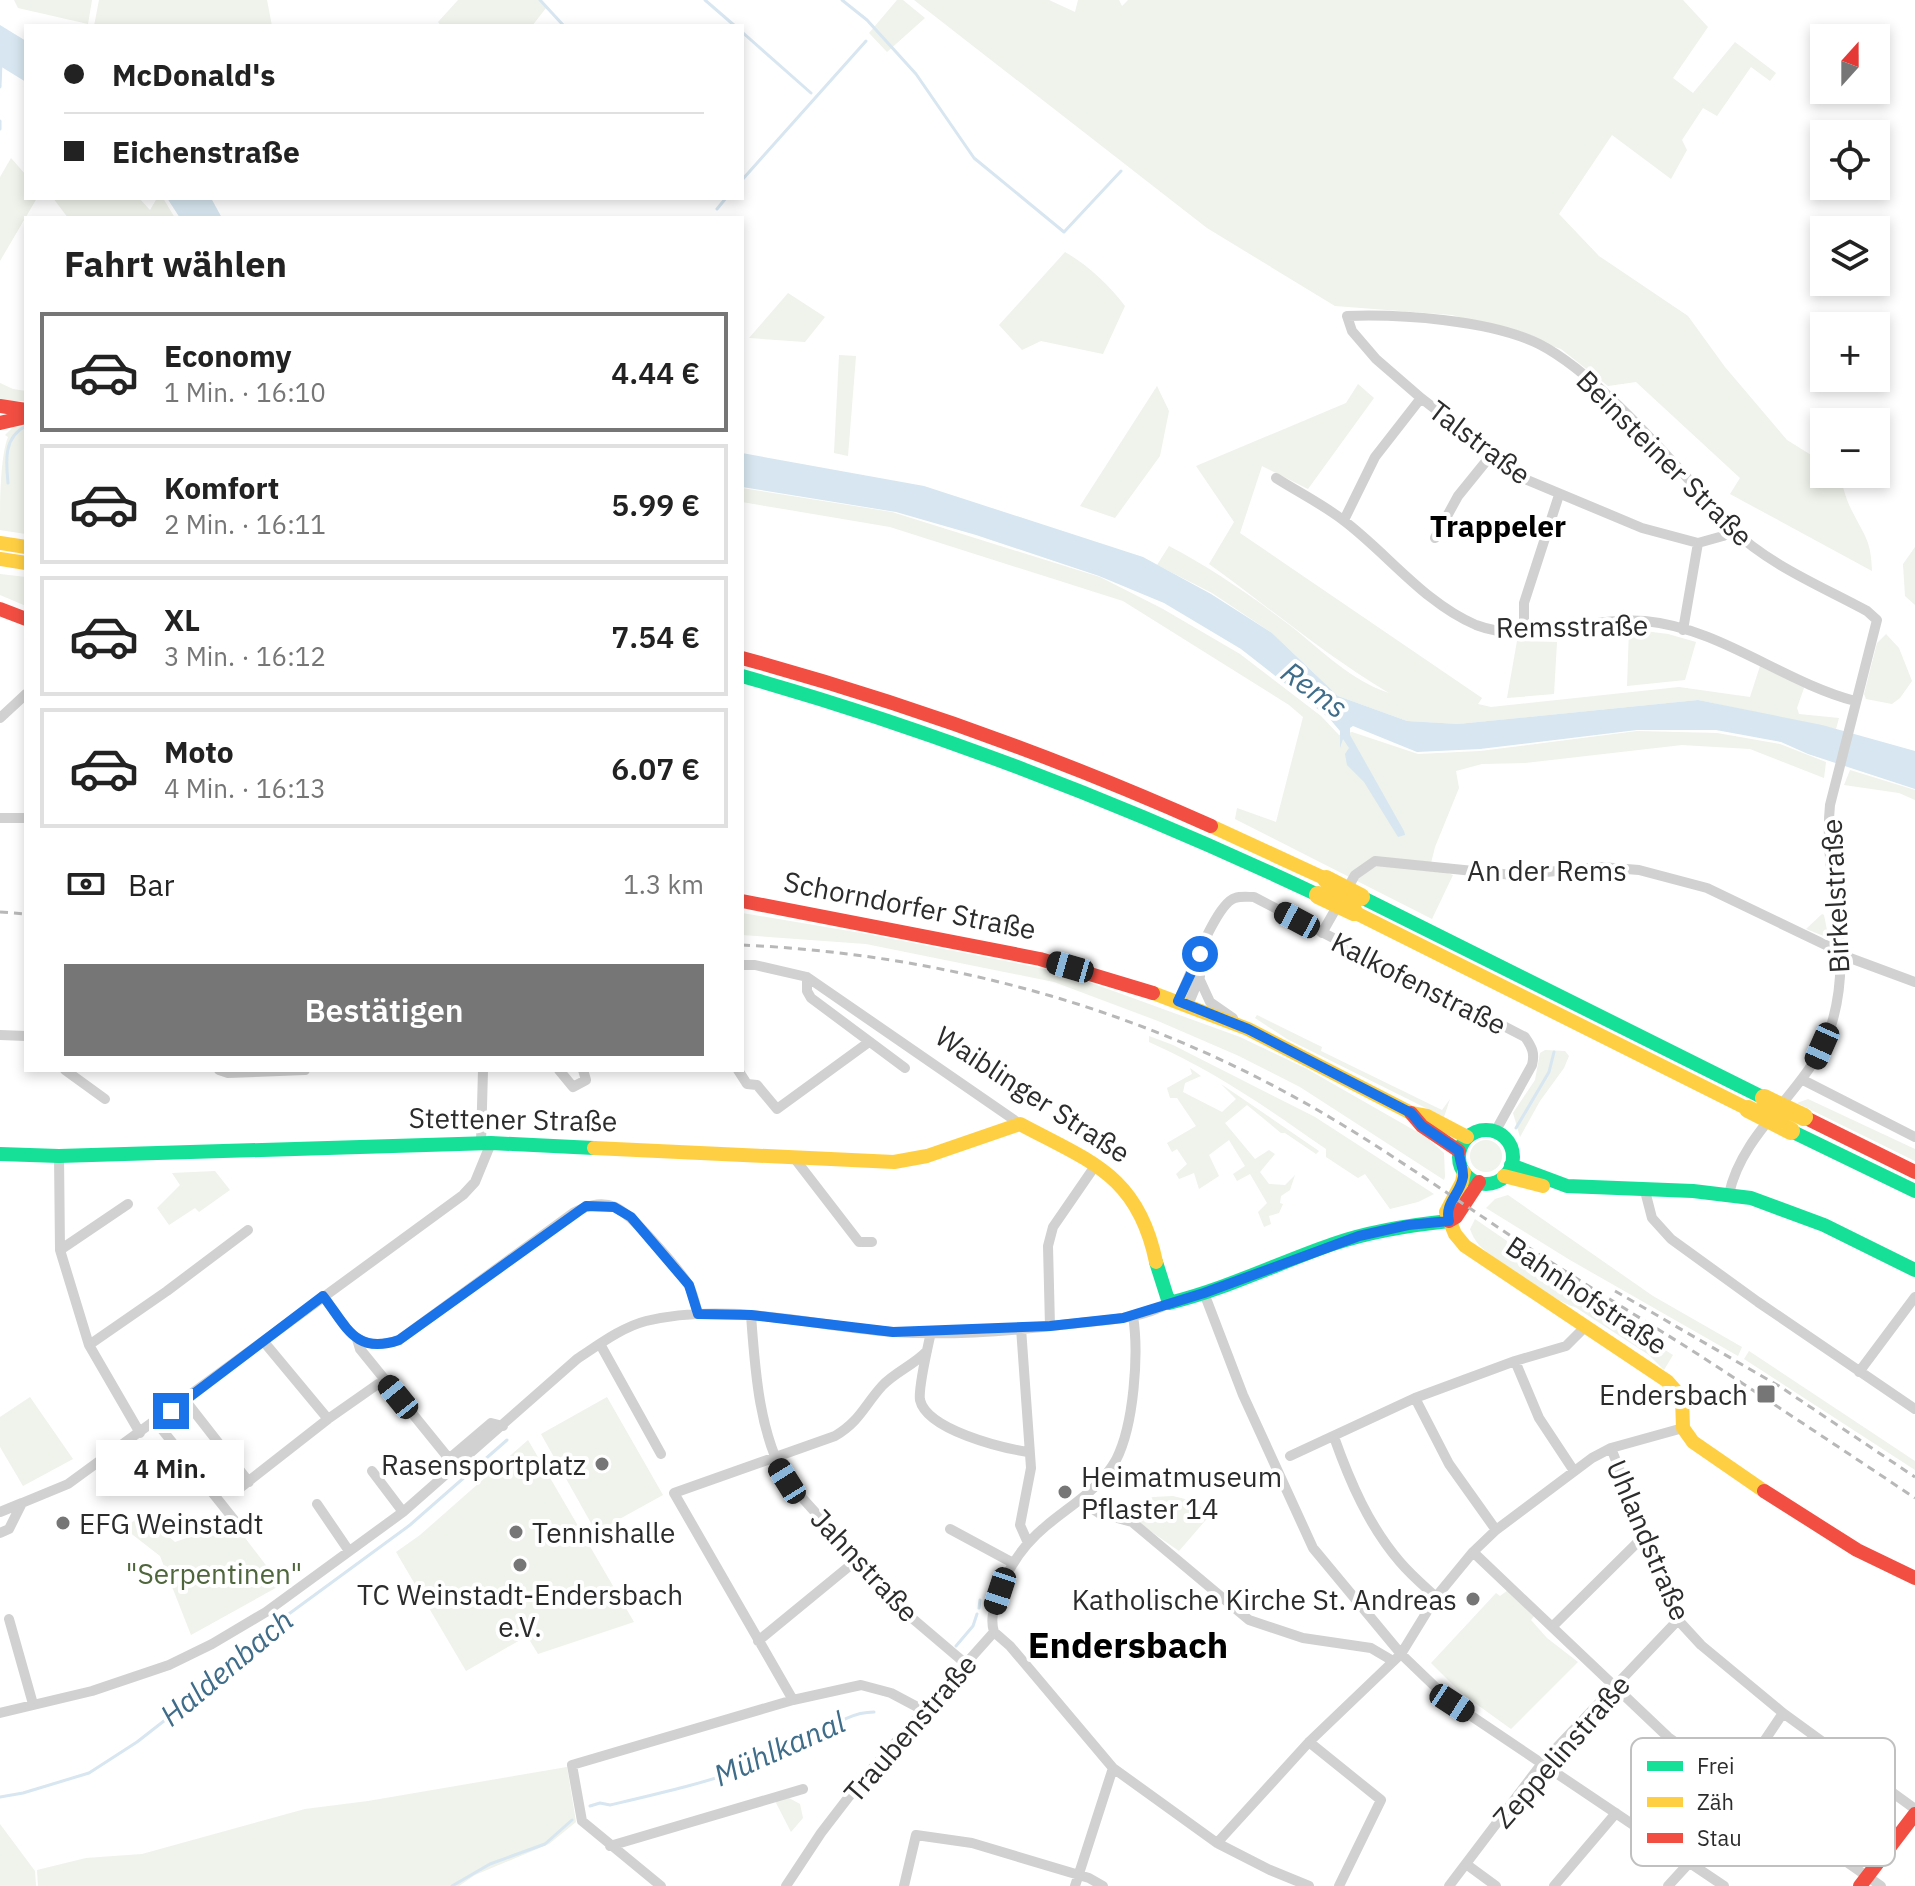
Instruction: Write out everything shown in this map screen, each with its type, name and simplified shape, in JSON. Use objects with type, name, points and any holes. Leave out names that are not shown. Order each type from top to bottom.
[{"type":"main road","points":[[0,406],[13,417],[0,436]]},
{"type":"main road","points":[[0,543],[24,547]]},
{"type":"main road","points":[[0,559],[24,563]]},
{"type":"main road","points":[[0,609],[24,618]]},
{"type":"main road","points":[[744,659],[909,707],[1029,749],[1172,808],[1322,887],[1764,1098],[1797,1124],[1915,1191]]},
{"type":"main road","points":[[744,677],[903,723],[1025,766],[1322,887]]},
{"type":"main road","name":"Schorndorfer Straße","points":[[744,901],[1040,959],[1183,1003],[1248,1029],[1411,1113],[1427,1116],[1463,1144]]},
{"type":"main road","points":[[1358,904],[1748,1109],[1797,1124],[1915,1172]]},
{"type":"main road","name":"Stettener Straße","points":[[0,1154],[59,1156],[486,1143],[597,1146],[795,1159],[905,1160],[938,1153],[1020,1124]]},
{"type":"main road","name":"Waiblinger Straße","points":[[1020,1124],[1124,1186],[1148,1228],[1162,1290],[1169,1303]]},
{"type":"main road","points":[[1480,1130],[1495,1132],[1511,1149],[1508,1170],[1493,1182],[1471,1177],[1459,1158],[1463,1144],[1480,1130]]},
{"type":"main road","points":[[1508,1170],[1567,1186],[1729,1194],[1757,1200],[1915,1270]]},
{"type":"main road","points":[[1169,1303],[1359,1236],[1395,1227],[1449,1221],[1448,1207],[1459,1188],[1471,1177]]},
{"type":"main road","name":"Bahnhofstraße","points":[[1449,1221],[1455,1234],[1472,1251],[1677,1390],[1684,1408],[1683,1428]]},
{"type":"main road","points":[[1683,1428],[1693,1442],[1823,1529],[1915,1578]]},
{"type":"main road","points":[[1895,1844],[1915,1812]]},
{"type":"main road","points":[[1870,1883],[1881,1866]]},
{"type":"street","name":"Beinsteiner Straße","points":[[1347,316],[1368,315],[1486,327],[1539,344],[1569,363],[1626,415],[1692,483],[1732,530],[1760,551],[1867,611],[1877,620]]},
{"type":"street","name":"Talstraße","points":[[1347,316],[1352,331],[1376,359],[1525,479],[1642,528],[1698,543]]},
{"type":"street","points":[[1344,520],[1375,457],[1421,398]]},
{"type":"street","points":[[1435,538],[1445,515],[1492,454]]},
{"type":"street","name":"Remsstraße","points":[[1276,478],[1344,520],[1454,613],[1492,630],[1524,631],[1612,621],[1646,621],[1683,630],[1855,701]]},
{"type":"street","points":[[1524,631],[1524,603],[1559,495]]},
{"type":"street","points":[[1683,630],[1698,543],[1732,530]]},
{"type":"street","name":"Birkelstraße","points":[[1729,1194],[1732,1176],[1745,1153],[1803,1080],[1829,1031],[1839,992],[1842,954],[1827,835],[1837,772],[1877,620]]},
{"type":"street","points":[[0,718],[24,696]]},
{"type":"street","points":[[0,818],[24,818]]},
{"type":"street","name":"An der Rems","points":[[1322,933],[1355,875],[1375,861],[1513,875],[1601,867],[1639,870],[1707,888],[1842,954],[1915,982]]},
{"type":"street","name":"Kalkofenstraße","points":[[1183,1003],[1216,916],[1234,898],[1254,897],[1525,1037],[1532,1047],[1532,1065],[1495,1132]]},
{"type":"street","name":"Kalkofenstraße","points":[[1183,1003],[1199,978],[1200,954]]},
{"type":"street","name":"Waiblinger Straße","points":[[744,965],[807,977],[1020,1124]]},
{"type":"street","name":"Waiblinger Straße","points":[[807,977],[807,991],[811,998],[905,1068]]},
{"type":"street","name":"Schorndorfer Straße","points":[[1199,978],[1210,1002],[1248,1029]]},
{"type":"street","points":[[0,1035],[24,1038]]},
{"type":"street","points":[[739,1072],[747,1084],[757,1085],[777,1109],[869,1042]]},
{"type":"street","points":[[68,1072],[105,1099]]},
{"type":"street","points":[[225,1072],[254,1072]]},
{"type":"street","points":[[0,1512],[68,1484],[463,1195],[475,1182],[486,1143],[483,1072]]},
{"type":"street","points":[[561,1072],[573,1087],[586,1080],[584,1072]]},
{"type":"street","points":[[1803,1080],[1915,1137]]},
{"type":"street","points":[[59,1156],[60,1250],[89,1345],[140,1433]]},
{"type":"street","points":[[795,1159],[859,1242],[872,1242]]},
{"type":"street","points":[[1050,1326],[1048,1246],[1053,1227],[1095,1166]]},
{"type":"street","points":[[1645,1191],[1652,1218],[1671,1239],[1915,1409]]},
{"type":"street","points":[[60,1250],[128,1204]]},
{"type":"street","points":[[357,1339],[381,1346],[399,1340],[586,1206],[614,1207],[631,1217],[689,1285],[698,1314]]},
{"type":"street","points":[[89,1345],[248,1230]]},
{"type":"street","points":[[1204,1293],[1243,1395],[1313,1548],[1397,1657],[1452,1703],[1631,1823]]},
{"type":"street","points":[[323,1296],[357,1339],[360,1349],[446,1455],[451,1457],[491,1423],[503,1426]]},
{"type":"street","points":[[1859,1372],[1915,1297]]},
{"type":"street","points":[[0,1713],[92,1691],[169,1665],[266,1612],[403,1512],[547,1385],[600,1344],[644,1321],[698,1314],[751,1315],[893,1332],[931,1332],[1050,1326],[1133,1316],[1169,1303]]},
{"type":"street","name":"Jahnstraße","points":[[751,1315],[761,1401],[773,1458],[787,1481],[906,1613],[966,1664]]},
{"type":"street","name":"Traubenstraße","points":[[786,1886],[861,1781],[994,1632],[993,1614],[1013,1563],[1028,1543],[1043,1528],[1081,1501],[1115,1461],[1129,1416],[1136,1355],[1133,1316]]},
{"type":"street","points":[[1290,1456],[1415,1398],[1515,1361],[1566,1346],[1585,1327]]},
{"type":"street","points":[[1021,1328],[1031,1468],[1020,1525],[1028,1543]]},
{"type":"street","points":[[931,1332],[919,1398],[924,1409],[965,1436],[995,1447],[1028,1452]]},
{"type":"street","points":[[264,1342],[328,1419]]},
{"type":"street","points":[[600,1344],[661,1454]]},
{"type":"street","points":[[793,1700],[674,1493],[835,1436],[852,1426],[884,1384],[916,1363],[927,1351]]},
{"type":"street","points":[[1515,1361],[1539,1418],[1574,1471]]},
{"type":"street","points":[[236,1491],[378,1384]]},
{"type":"street","points":[[1415,1398],[1449,1464],[1496,1530]]},
{"type":"street","points":[[185,1400],[249,1482]]},
{"type":"street","points":[[156,1422],[235,1521]]},
{"type":"street","points":[[1217,1843],[1309,1742],[1397,1657],[1436,1597],[1473,1552],[1496,1530],[1574,1471],[1611,1448],[1683,1428]]},
{"type":"street","points":[[1334,1437],[1351,1484],[1373,1525],[1401,1563],[1436,1597]]},
{"type":"street","name":"Uhlandstraße","points":[[1611,1448],[1678,1620],[1701,1645],[1816,1738]]},
{"type":"street","points":[[372,1471],[403,1512]]},
{"type":"street","points":[[1081,1501],[1105,1515],[1132,1522],[1249,1620],[1303,1638],[1371,1648],[1397,1657]]},
{"type":"street","points":[[1,1529],[9,1529],[22,1503]]},
{"type":"street","points":[[317,1504],[349,1551]]},
{"type":"street","points":[[950,1529],[1013,1563]]},
{"type":"street","points":[[1552,1627],[1645,1535]]},
{"type":"street","points":[[1473,1552],[1670,1738]]},
{"type":"street","points":[[758,1641],[858,1559]]},
{"type":"street","points":[[9,1619],[33,1704]]},
{"type":"street","name":"Zeppelinstraße","points":[[1449,1886],[1543,1762],[1678,1620]]},
{"type":"street","points":[[994,1632],[1010,1646],[1113,1768],[1217,1843],[1309,1886]]},
{"type":"street","points":[[661,1886],[582,1821],[572,1765],[793,1700],[861,1685],[891,1693],[923,1710]]},
{"type":"street","points":[[1765,1738],[1783,1713]]},
{"type":"street","points":[[1309,1742],[1381,1800],[1339,1886]]},
{"type":"street","points":[[1076,1880],[1113,1768]]},
{"type":"street","points":[[610,1846],[803,1789]]},
{"type":"street","name":"Uhlandstraße","points":[[1895,1797],[1915,1812]]},
{"type":"street","points":[[1554,1886],[1616,1813]]},
{"type":"street","points":[[904,1886],[916,1835],[972,1843],[1076,1880],[1103,1886]]},
{"type":"street","points":[[1466,1864],[1496,1886]]},
{"type":"street","points":[[1668,1886],[1686,1866]]},
{"type":"street","points":[[1696,1866],[1724,1886]]},
{"type":"street","points":[[1847,1866],[1870,1883]]},
{"type":"green space","points":[[14,0],[92,0],[88,24],[18,8]]},
{"type":"green space","points":[[99,0],[267,0],[272,24],[94,24]]},
{"type":"green space","points":[[458,0],[539,0],[546,8],[534,24],[438,22]]},
{"type":"green space","points":[[897,0],[903,0],[925,18],[887,52],[869,33]]},
{"type":"green space","points":[[914,0],[1049,0],[1075,12],[1078,0],[1119,0],[1122,6],[1128,0],[1683,0],[1708,27],[1673,78],[1693,93],[1735,42],[1776,73],[1770,81],[1751,67],[1717,116],[1703,108],[1682,140],[1687,150],[1671,179],[1612,135],[1559,214],[1599,256],[1688,316],[1725,367],[1787,440],[1810,454],[1810,488],[1844,488],[1869,545],[1872,571],[1730,494],[1740,478],[1636,382],[1608,386],[1561,349],[1452,315],[1335,306],[1207,228]]},
{"type":"green space","points":[[11,158],[24,173],[24,200],[36,200],[0,261],[0,177]]},
{"type":"green space","points":[[54,200],[141,200],[150,210],[156,200],[164,200],[174,216],[66,216]]},
{"type":"green space","points":[[1065,252],[1098,276],[1125,306],[1103,354],[1041,341],[1022,350],[999,325]]},
{"type":"green space","points":[[788,293],[825,317],[805,342],[749,338]]},
{"type":"green space","points":[[839,355],[856,356],[848,456],[834,453]]},
{"type":"green space","points":[[0,383],[24,391],[24,401],[0,401]]},
{"type":"green space","points":[[1358,384],[1374,398],[1308,489],[1262,466],[1240,533],[1482,698],[1478,704],[1491,707],[1679,687],[1750,697],[1760,666],[1805,685],[1797,708],[1799,714],[1839,718],[1836,729],[1698,700],[1458,724],[1407,721],[1338,696],[1272,633],[1212,593],[1157,565],[1169,546],[1263,605],[1350,673],[1389,693],[1320,647],[1209,564],[1234,522],[1196,466],[1346,403]]},
{"type":"green space","points":[[1157,386],[1169,411],[1160,456],[1115,518],[1080,506]]},
{"type":"green space","points":[[24,422],[24,534],[0,530],[2,469],[8,437],[5,435]]},
{"type":"green space","points":[[744,488],[892,512],[1100,577],[1240,654],[1321,716],[1339,735],[1352,732],[1418,754],[1480,751],[1637,731],[1717,733],[1780,744],[1826,762],[1824,778],[1750,749],[1682,745],[1525,763],[1482,764],[1456,771],[1459,788],[1430,867],[1453,875],[1432,919],[1235,819],[1237,808],[1276,822],[1303,717],[1289,705],[1123,601],[890,527],[744,502]]},
{"type":"green space","points":[[1915,547],[1915,605],[1905,596],[1903,564]]},
{"type":"green space","points":[[0,574],[24,577],[24,605],[0,595]]},
{"type":"green space","points":[[1629,629],[1668,634],[1696,642],[1685,680],[1627,686]]},
{"type":"green space","points":[[1886,634],[1899,648],[1912,681],[1892,704],[1866,699],[1864,694],[1877,643]]},
{"type":"green space","points":[[1517,641],[1557,642],[1554,694],[1507,698]]},
{"type":"green space","points":[[1850,770],[1915,790],[1915,800],[1899,793],[1844,785]]},
{"type":"green space","points":[[744,913],[1061,972],[1240,1037],[1307,1069],[1426,1137],[1444,1153],[1444,1180],[1300,1087],[1239,1056],[1158,1021],[1054,982],[866,944],[744,935]]},
{"type":"green space","points":[[1822,914],[1828,935],[1824,936],[1806,929]]},
{"type":"green space","points":[[1257,1015],[1322,1047],[1321,1051],[1442,1110],[1450,1099],[1444,1117],[1287,1039],[1255,1018]]},
{"type":"green space","points":[[1149,1036],[1173,1045],[1315,1117],[1434,1194],[1418,1202],[1390,1209],[1365,1174],[1358,1178],[1326,1157],[1326,1149],[1283,1119],[1218,1078],[1149,1042]]},
{"type":"green space","points":[[1545,1050],[1565,1051],[1569,1056],[1520,1137],[1513,1113],[1535,1080],[1540,1053]]},
{"type":"green space","points":[[1190,1068],[1201,1076],[1185,1083],[1183,1092],[1222,1112],[1236,1099],[1221,1084],[1319,1151],[1316,1154],[1281,1133],[1247,1105],[1225,1123],[1255,1159],[1269,1150],[1275,1154],[1260,1172],[1269,1184],[1285,1185],[1295,1175],[1290,1190],[1281,1196],[1280,1203],[1283,1204],[1279,1213],[1269,1216],[1271,1224],[1264,1227],[1258,1212],[1267,1203],[1250,1174],[1237,1181],[1233,1174],[1245,1166],[1229,1140],[1209,1155],[1219,1176],[1199,1189],[1194,1173],[1179,1179],[1176,1174],[1187,1164],[1177,1149],[1172,1152],[1167,1143],[1196,1126],[1177,1098],[1170,1098],[1167,1088],[1192,1074]]},
{"type":"green space","points":[[1808,1099],[1915,1149],[1915,1161],[1797,1103]]},
{"type":"green space","points":[[1486,1140],[1497,1145],[1502,1156],[1497,1167],[1486,1172],[1475,1167],[1470,1156],[1475,1145]]},
{"type":"green space","points":[[215,1171],[230,1190],[199,1212],[195,1208],[169,1225],[157,1208],[180,1185],[172,1173]]},
{"type":"green space","points":[[1508,1195],[1653,1296],[1742,1347],[1738,1356],[1486,1208],[1495,1199]]},
{"type":"green space","points":[[1475,1219],[1507,1241],[1506,1248],[1673,1355],[1664,1370],[1649,1355],[1511,1270],[1486,1251],[1470,1229]]},
{"type":"green space","points":[[1749,1351],[1915,1461],[1915,1470],[1744,1359]]},
{"type":"green space","points":[[30,1397],[73,1459],[23,1486],[0,1447],[0,1417]]},
{"type":"green space","name":"Rasensportplatz","points":[[607,1397],[663,1495],[596,1532],[541,1434]]},
{"type":"green space","name":"TC Weinstadt-Endersbach e.V.","points":[[528,1440],[634,1622],[538,1654],[527,1636],[466,1671],[396,1552],[420,1535]]},
{"type":"green space","points":[[1173,1496],[1193,1501],[1211,1514],[1179,1551],[1133,1519],[1140,1502],[1153,1497]]},
{"type":"green space","name":"\"Serpentinen\"","points":[[143,1514],[175,1542],[233,1522],[281,1585],[191,1635],[160,1556],[124,1528]]},
{"type":"green space","points":[[1508,1590],[1535,1615],[1531,1620],[1547,1638],[1578,1662],[1511,1729],[1461,1693],[1431,1663],[1496,1593],[1500,1596]]},
{"type":"green space","points":[[567,1767],[576,1822],[549,1844],[475,1875],[459,1886],[38,1886],[37,1870],[86,1858],[142,1854],[305,1809]]},
{"type":"green space","points":[[789,1798],[800,1804],[803,1818],[791,1832],[775,1801]]},
{"type":"green space","points":[[0,1824],[35,1871],[36,1886],[0,1886]]},
{"type":"water","points":[[0,25],[24,40],[24,81],[0,66]]},
{"type":"water","points":[[168,200],[212,200],[221,216],[179,216]]},
{"type":"water","name":"Rems","points":[[744,453],[924,486],[1143,557],[1211,594],[1272,633],[1338,696],[1407,721],[1458,724],[1698,700],[1822,725],[1915,751],[1915,789],[1781,742],[1716,730],[1637,730],[1480,749],[1417,752],[1353,726],[1350,735],[1404,831],[1405,835],[1398,837],[1364,782],[1347,765],[1345,754],[1349,748],[1343,739],[1340,748],[1340,731],[1329,718],[1241,649],[1164,603],[1099,576],[896,512],[744,487]]},
{"type":"waterway","points":[[540,0],[562,24]]},
{"type":"waterway","points":[[705,0],[733,24]]},
{"type":"waterway","points":[[842,0],[867,20],[916,74],[974,158],[1064,232],[1121,171]]},
{"type":"waterway","points":[[744,34],[811,93]]},
{"type":"waterway","points":[[744,178],[866,41]]},
{"type":"waterway","points":[[0,87],[1,63]]},
{"type":"waterway","points":[[0,121],[0,129]]},
{"type":"waterway","points":[[717,209],[724,200]]},
{"type":"waterway","points":[[8,483],[10,443],[24,427]]},
{"type":"waterway","name":"Haldenbach","points":[[1516,1128],[1549,1072],[1554,1052]]},
{"type":"waterway","name":"Haldenbach","points":[[0,1797],[89,1773],[137,1742],[178,1710],[256,1638],[410,1525],[507,1440]]},
{"type":"waterway","points":[[979,1608],[980,1600]]},
{"type":"waterway","points":[[956,1646],[973,1626],[977,1614]]},
{"type":"waterway","name":"Mühlkanal","points":[[590,1806],[628,1801],[735,1772],[788,1752],[847,1718],[874,1712]]},
{"type":"waterway","name":"Mühlkanal","points":[[452,1886],[490,1864],[545,1844],[572,1820]]},
{"type":"railway","points":[[0,912],[24,914]]},
{"type":"railway","points":[[744,945],[815,950],[887,960],[1029,990],[1098,1011],[1233,1065],[1361,1136],[1915,1498]]},
{"type":"railway","points":[[1615,1291],[1779,1386],[1915,1477]]},
{"type":"traffic: fast","points":[[744,677],[890,721],[1034,774],[1177,832],[1318,895]]},
{"type":"traffic: fast","points":[[1361,897],[1764,1098]]},
{"type":"traffic: fast","points":[[1486,1130],[1505,1138],[1513,1157],[1505,1176],[1486,1184],[1467,1176],[1459,1157],[1467,1138],[1486,1130]]},
{"type":"traffic: fast","points":[[1791,1131],[1915,1191]]},
{"type":"traffic: fast","points":[[0,1154],[59,1156],[491,1143],[594,1148]]},
{"type":"traffic: fast","points":[[1511,1165],[1567,1186],[1693,1191],[1751,1198],[1824,1225],[1915,1270]]},
{"type":"traffic: fast","points":[[1156,1262],[1169,1303],[1211,1291],[1347,1239],[1449,1221]]},
{"type":"traffic: slow","points":[[0,543],[24,547]]},
{"type":"traffic: slow","points":[[0,559],[24,563]]},
{"type":"traffic: slow","points":[[1211,826],[1326,879]]},
{"type":"traffic: slow","points":[[1326,879],[1361,897]]},
{"type":"traffic: slow","points":[[1318,895],[1354,912]]},
{"type":"traffic: slow","points":[[1354,912],[1748,1109]]},
{"type":"traffic: slow","points":[[1153,993],[1248,1029],[1411,1113],[1427,1116],[1467,1137]]},
{"type":"traffic: slow","points":[[1764,1098],[1804,1117]]},
{"type":"traffic: slow","points":[[1748,1109],[1791,1131]]},
{"type":"traffic: slow","points":[[594,1148],[894,1162],[927,1156],[1020,1124],[1089,1161],[1124,1190],[1148,1233],[1156,1262]]},
{"type":"traffic: slow","points":[[1464,1172],[1446,1212],[1455,1234],[1465,1246],[1667,1381],[1682,1398],[1683,1428],[1693,1442],[1764,1491]]},
{"type":"traffic: slow","points":[[1504,1176],[1543,1186]]},
{"type":"traffic: jam","points":[[0,406],[24,410]]},
{"type":"traffic: jam","points":[[0,423],[24,417]]},
{"type":"traffic: jam","points":[[0,609],[24,618]]},
{"type":"traffic: jam","points":[[744,659],[862,693],[980,733],[1096,777],[1211,826]]},
{"type":"traffic: jam","points":[[744,901],[1040,959],[1153,993]]},
{"type":"traffic: jam","points":[[1411,1113],[1422,1126],[1459,1151]]},
{"type":"traffic: jam","points":[[1804,1117],[1915,1172]]},
{"type":"traffic: jam","points":[[1449,1221],[1456,1217],[1479,1182]]},
{"type":"traffic: jam","points":[[1764,1491],[1857,1550],[1915,1578]]},
{"type":"traffic: jam","points":[[1895,1840],[1915,1814]]},
{"type":"traffic: jam","points":[[1860,1886],[1875,1866]]},
{"type":"place","name":"Endersbach","points":[[1766,1394]]},
{"type":"place","name":"Rasensportplatz","points":[[602,1464]]},
{"type":"place","name":"Heimatmuseum Pflaster 14","points":[[1065,1492]]},
{"type":"place","name":"EFG Weinstadt","points":[[63,1523]]},
{"type":"place","name":"Tennishalle","points":[[516,1532]]},
{"type":"place","name":"TC Weinstadt-Endersbach e.V.","points":[[520,1565]]},
{"type":"place","name":"Katholische Kirche St. Andreas","points":[[1473,1599]]},
{"type":"district","name":"Trappeler","points":[[1498,525]]},
{"type":"district","name":"Endersbach","points":[[1128,1644]]},
{"type":"route","points":[[171,1411],[323,1296],[357,1339],[381,1346],[399,1340],[586,1206],[614,1207],[631,1217],[689,1285],[698,1314],[751,1315],[893,1332],[957,1332],[1123,1318],[1204,1293],[1359,1236],[1408,1225],[1449,1221],[1446,1212],[1464,1172],[1459,1151],[1422,1126],[1411,1113],[1248,1029],[1178,1001],[1200,954]]}]
